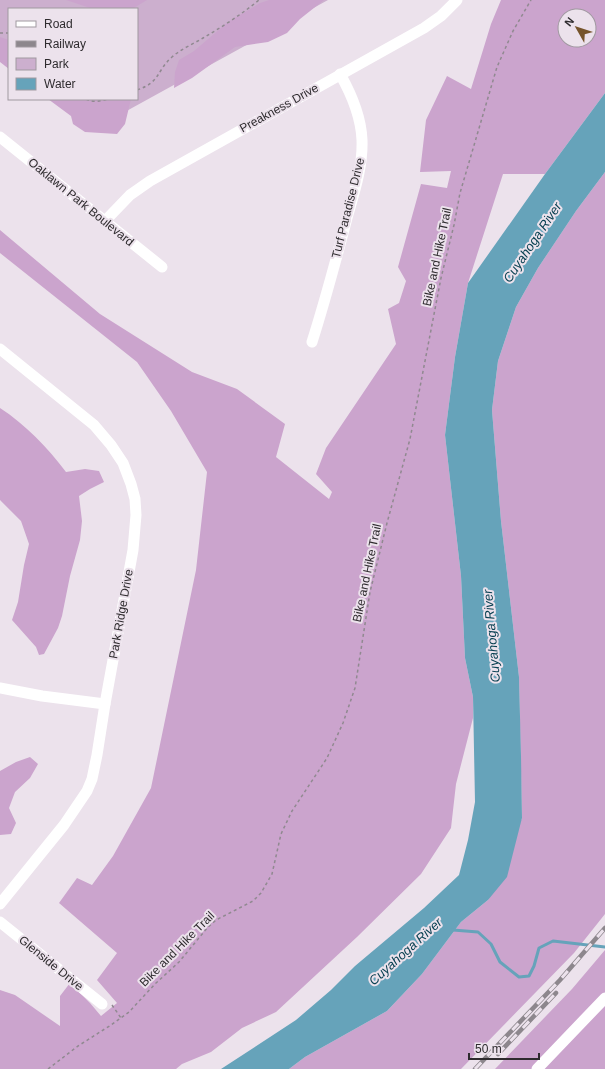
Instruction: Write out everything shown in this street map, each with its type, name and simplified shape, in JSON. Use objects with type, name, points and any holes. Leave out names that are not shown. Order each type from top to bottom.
[{"type":"street","name":"Preakness Drive","points":[[105,221],[130,196],[150,181],[424,28],[441,16],[457,0]]},
{"type":"street","name":"Turf Paradise Drive","points":[[312,342],[324,304],[358,176],[362,153],[362,139],[358,115],[352,96],[340,74]]},
{"type":"street","name":"Oaklawn Park Boulevard","points":[[0,137],[162,267]]},
{"type":"street","name":"Park Ridge Drive","points":[[0,349],[94,425],[124,463],[135,499],[136,515],[133,550],[92,779],[87,791],[64,825],[0,904]]},
{"type":"street","points":[[0,688],[42,696],[105,704]]},
{"type":"street","name":"Glenside Drive","points":[[0,922],[102,1004]]},
{"type":"street","points":[[537,1069],[605,998]]},
{"type":"path","points":[[138,90],[156,80],[167,62],[173,56],[203,38],[259,0]]},
{"type":"path","name":"Bike and Hike Trail","points":[[48,1069],[78,1046],[129,1012],[155,984],[179,962],[208,927],[216,920],[253,901],[261,893],[272,874],[280,834],[292,812],[324,763],[343,724],[355,688],[370,592],[410,439],[441,278],[460,193],[497,67],[506,43],[531,0]]},
{"type":"path","points":[[88,100],[91,102],[105,100]]},
{"type":"path","points":[[102,1004],[107,1001],[110,1003],[121,1018]]},
{"type":"green space","points":[[0,0],[328,0],[92,130],[54,100],[138,100],[138,8],[8,8],[8,63],[0,57]]},
{"type":"shaded area","points":[[66,0],[147,0],[134,8],[90,8]]},
{"type":"shaded area","points":[[269,0],[324,0],[300,19],[287,33],[268,42],[235,47],[192,78],[174,88],[175,72],[179,60],[194,51],[228,22],[260,3]]},
{"type":"shaded area","points":[[501,0],[605,0],[605,93],[545,174],[503,174],[468,283],[455,357],[445,435],[461,576],[465,658],[473,697],[473,718],[456,784],[451,828],[421,874],[357,937],[276,1012],[242,1028],[211,1052],[182,1064],[176,1069],[0,1069],[0,990],[15,995],[60,1026],[60,996],[70,983],[101,1016],[117,1003],[97,980],[117,953],[59,903],[77,878],[92,885],[113,856],[151,788],[196,570],[207,472],[171,411],[137,362],[0,253],[0,230],[100,314],[192,372],[237,389],[285,424],[276,457],[329,499],[332,492],[316,474],[326,448],[396,344],[388,309],[399,303],[406,281],[398,267],[421,184],[447,188],[451,171],[420,172],[426,120],[447,76],[471,89],[491,24]]},
{"type":"shaded area","points":[[0,37],[8,40],[8,68],[0,62]]},
{"type":"shaded area","points":[[49,100],[131,100],[125,124],[117,134],[85,132],[73,124],[71,116]]},
{"type":"shaded area","points":[[605,172],[605,914],[574,953],[461,1069],[289,1069],[305,1057],[387,1011],[422,974],[461,922],[488,900],[522,818],[519,677],[501,521],[492,410],[498,361],[516,307],[538,268],[576,211]]},
{"type":"shaded area","points":[[0,408],[36,437],[66,472],[85,469],[99,471],[104,482],[79,496],[82,521],[80,540],[70,576],[62,616],[58,628],[44,654],[39,655],[36,647],[12,620],[18,602],[29,544],[21,521],[0,500]]},
{"type":"shaded area","points":[[30,757],[38,764],[30,778],[15,792],[9,808],[16,823],[11,834],[0,835],[0,771],[16,762]]},
{"type":"shaded area","points":[[605,950],[605,1069],[495,1069],[572,989]]},
{"type":"water","name":"Cuyahoga River","points":[[605,93],[605,172],[576,211],[538,268],[516,307],[498,361],[492,410],[501,521],[519,677],[521,756],[522,818],[507,877],[488,900],[461,922],[422,974],[387,1011],[305,1057],[289,1069],[221,1069],[296,1020],[331,990],[355,966],[424,908],[459,875],[468,840],[475,802],[473,697],[465,658],[461,576],[445,435],[455,357],[468,283],[545,174]]},
{"type":"waterway","points":[[453,930],[478,932],[491,944],[500,962],[519,977],[529,976],[534,966],[539,948],[553,941],[605,947]]},
{"type":"railway","points":[[475,1069],[560,980],[605,928]]},
{"type":"railway","points":[[498,1054],[556,993]]}]
